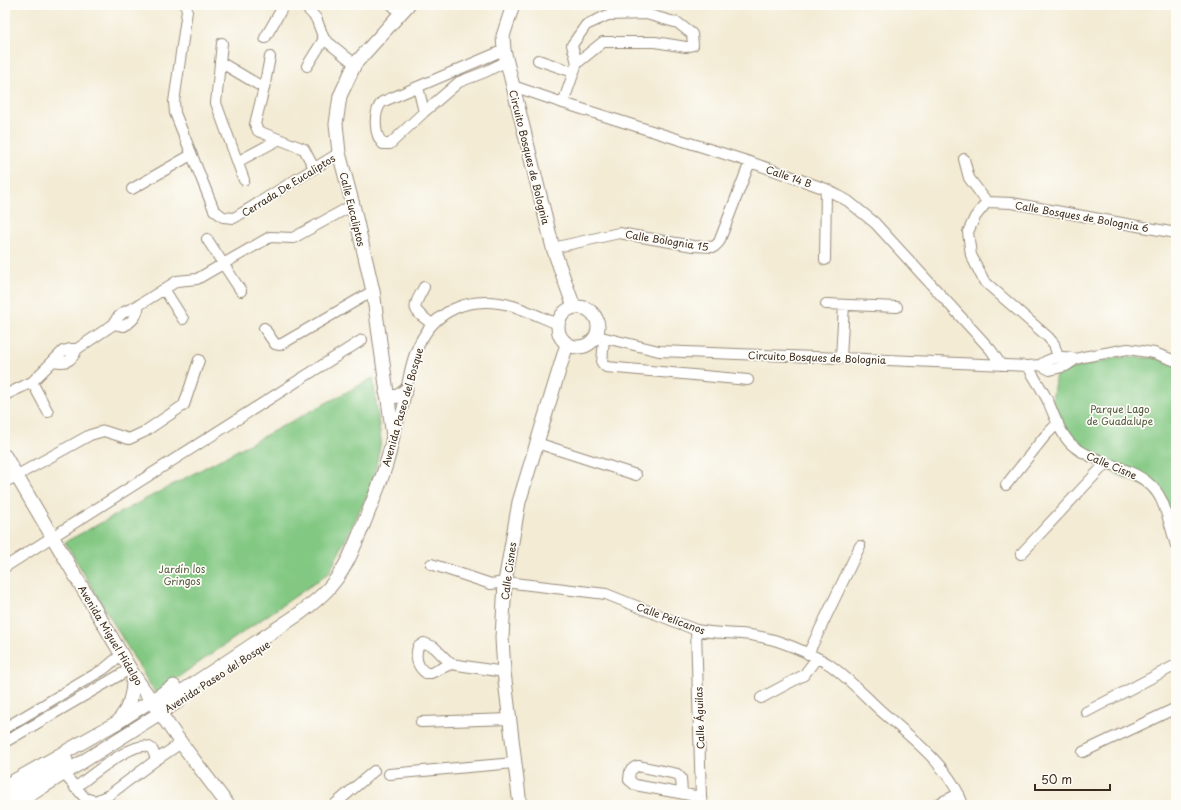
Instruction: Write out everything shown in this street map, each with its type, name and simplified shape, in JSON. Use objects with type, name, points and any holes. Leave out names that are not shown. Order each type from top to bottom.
[{"type":"main road","name":"Circuito Bosques de Bolognia","points":[[513,5],[503,36],[506,55],[553,248],[574,307]]},
{"type":"main road","name":"Calle Eucaliptos","points":[[393,436],[372,292],[353,205],[339,153],[336,124],[340,96],[355,64],[401,8]]},
{"type":"main road","points":[[574,307],[588,309],[597,318],[599,325],[600,337],[584,347],[572,347],[560,336],[558,324],[564,313],[574,307]]},
{"type":"main road","name":"Calle Cisnes","points":[[520,805],[504,672],[502,638],[506,582],[519,502],[567,344]]},
{"type":"main road","points":[[386,392],[387,395],[392,398],[398,397],[406,390]]},
{"type":"main road","name":"Avenida Paseo del Bosque","points":[[14,805],[27,801],[64,774],[163,708],[304,619],[323,605],[339,589],[354,568],[372,525],[370,508],[390,452],[393,436]]},
{"type":"main road","name":"Avenida Miguel Hidalgo","points":[[5,456],[11,479],[52,538],[132,671],[151,700],[163,708],[181,743],[228,805]]},
{"type":"main road","name":"Avenida Paseo del Bosque","points":[[5,786],[118,722],[293,610],[314,592],[340,560],[357,520],[370,508]]},
{"type":"main road","points":[[118,722],[129,704],[134,684],[132,671]]},
{"type":"main road","points":[[5,799],[58,765],[140,718]]},
{"type":"street","name":"Cerrada De Eucaliptos","points":[[186,5],[187,11],[174,102],[175,113],[214,210],[223,217],[234,218],[339,153]]},
{"type":"street","points":[[265,38],[284,5]]},
{"type":"street","points":[[304,5],[316,18],[324,39],[355,64]]},
{"type":"street","points":[[563,103],[575,68],[572,45],[586,25],[608,15],[646,14],[678,23],[692,34],[693,45],[686,47],[655,42],[603,42],[575,68]]},
{"type":"street","points":[[307,66],[324,39]]},
{"type":"street","points":[[222,43],[216,103],[244,180]]},
{"type":"street","points":[[506,55],[485,72],[459,82],[390,144],[383,144],[380,140],[376,123],[380,104],[385,100],[506,55]]},
{"type":"street","points":[[270,57],[255,124],[258,131],[304,149],[314,168]]},
{"type":"street","points":[[538,60],[575,68]]},
{"type":"street","points":[[220,62],[264,88]]},
{"type":"street","name":"Calle 14 B","points":[[513,86],[750,162],[826,189],[848,201],[875,223],[991,350],[1000,365]]},
{"type":"street","points":[[418,87],[424,112]]},
{"type":"street","points":[[238,162],[278,140]]},
{"type":"street","points":[[132,189],[191,155]]},
{"type":"street","points":[[964,159],[969,178],[988,202],[975,217],[968,232],[971,255],[984,281],[1048,337],[1054,344],[1058,357]]},
{"type":"street","name":"Calle Bolognia 15","points":[[553,248],[619,233],[693,246],[714,247],[719,242],[750,162]]},
{"type":"street","points":[[825,260],[826,189]]},
{"type":"street","name":"Calle Bosques de Bolognia 6","points":[[988,202],[1012,203],[1176,233]]},
{"type":"street","points":[[5,395],[32,382],[63,351],[77,349],[114,324],[117,318],[124,312],[139,305],[177,281],[197,279],[270,237],[293,238],[353,205]]},
{"type":"street","points":[[207,239],[241,291]]},
{"type":"street","points":[[424,287],[415,303],[415,308],[417,313],[432,324]]},
{"type":"street","points":[[164,289],[183,319]]},
{"type":"street","points":[[264,328],[275,344],[280,345],[372,292]]},
{"type":"street","name":"Avenida Paseo del Bosque","points":[[393,436],[400,417],[415,354],[432,324],[451,310],[468,303],[489,302],[513,306],[558,324]]},
{"type":"street","points":[[826,304],[897,307]]},
{"type":"street","points":[[841,358],[844,305]]},
{"type":"street","points":[[600,337],[602,363],[606,367],[748,380]]},
{"type":"street","name":"Circuito Bosques de Bolognia","points":[[600,337],[659,351],[1028,366],[1040,365],[1047,360],[1058,357],[1066,356],[1076,359]]},
{"type":"street","points":[[5,567],[362,340]]},
{"type":"street","name":"Circuito Bosques de Bolognia","points":[[1040,365],[1050,370],[1066,366],[1076,359],[1128,349],[1154,353],[1176,361]]},
{"type":"street","points":[[11,479],[90,435],[104,431],[129,439],[144,432],[184,405],[199,360]]},
{"type":"street","name":"Calle Cisne","points":[[1028,366],[1069,442],[1079,451],[1147,481],[1157,492],[1168,519],[1176,546]]},
{"type":"street","points":[[32,382],[48,412]]},
{"type":"street","points":[[1006,485],[1045,436],[1058,423]]},
{"type":"street","points":[[537,443],[636,475]]},
{"type":"street","points":[[1021,554],[1106,463]]},
{"type":"street","points":[[761,698],[804,675],[860,546]]},
{"type":"street","name":"Calle Pelícanos","points":[[431,564],[491,584],[506,582],[606,594],[696,630],[743,634],[774,640],[812,656],[829,665],[924,750],[943,771],[959,794],[963,805]]},
{"type":"street","name":"Calle Águilas","points":[[696,630],[702,801]]},
{"type":"street","points":[[5,728],[78,685],[122,654]]},
{"type":"street","points":[[451,664],[504,672]]},
{"type":"street","points":[[1086,712],[1176,665]]},
{"type":"street","points":[[5,742],[84,696],[132,671]]},
{"type":"street","points":[[78,685],[84,696]]},
{"type":"street","points":[[1083,752],[1176,708]]},
{"type":"street","points":[[35,710],[42,721]]},
{"type":"street","points":[[420,722],[510,718]]},
{"type":"street","points":[[64,774],[85,798],[95,801],[109,795],[181,743]]},
{"type":"street","points":[[75,788],[112,760],[140,746],[148,747],[153,750],[156,760]]},
{"type":"street","points":[[389,774],[514,763]]},
{"type":"street","points":[[682,793],[681,778],[678,774],[638,766],[630,770],[629,780],[633,784],[682,793],[702,801]]},
{"type":"street","points":[[334,805],[374,771]]},
{"type":"street","points":[[935,805],[959,794]]},
{"type":"green space","name":"Parque Lago de Guadalupe","points":[[1119,357],[1156,358],[1176,365],[1176,545],[1165,509],[1147,487],[1077,454],[1052,401],[1056,373]]},
{"type":"green space","name":"Jardín los Gringos","points":[[373,378],[381,441],[372,486],[329,573],[155,693],[65,542]]}]
